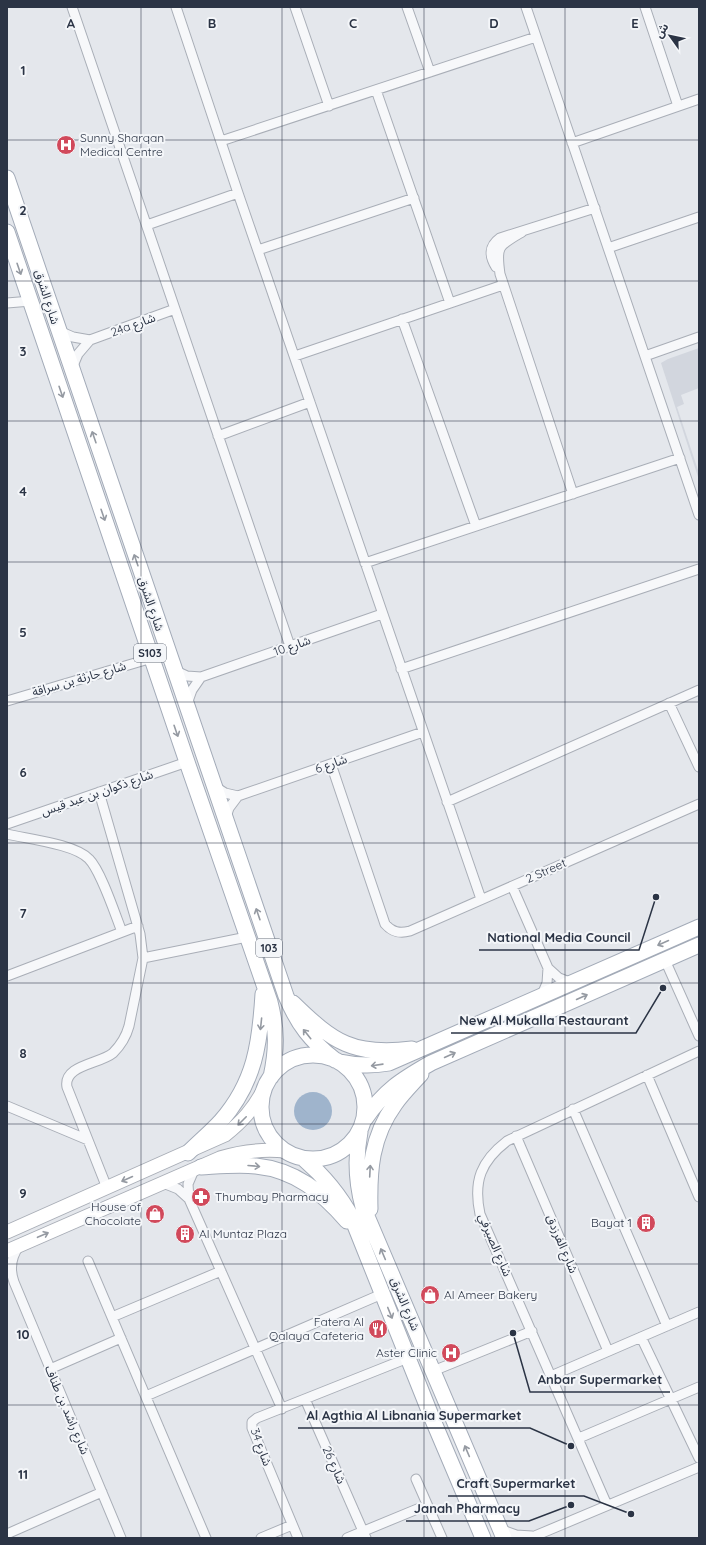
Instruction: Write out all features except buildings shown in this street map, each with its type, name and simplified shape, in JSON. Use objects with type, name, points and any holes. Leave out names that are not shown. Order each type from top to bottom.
[{"type":"main road","name":"شارع الشرق","points":[[7,178],[286,996],[292,1011],[303,1030],[322,1050],[338,1061]]},
{"type":"main road","name":"شارع الشرق","points":[[7,232],[270,1002],[275,1021],[276,1039],[275,1058],[268,1083]]},
{"type":"main road","points":[[14,251],[15,245],[20,242],[23,243],[36,264]]},
{"type":"main road","points":[[164,694],[175,713],[182,714],[187,707]]},
{"type":"main road","points":[[7,1232],[188,1153],[225,1135],[241,1122],[254,1107],[268,1083],[281,1066],[294,1059],[308,1055],[322,1056],[356,1066],[373,1066],[389,1063],[699,927]]},
{"type":"main road","points":[[7,1251],[197,1168],[236,1153],[268,1149],[285,1151],[304,1159],[317,1160],[330,1157],[342,1151],[352,1143],[386,1092],[399,1082],[431,1064],[699,945]]},
{"type":"main road","points":[[188,1153],[221,1121],[234,1104],[245,1085],[259,1044],[263,985]]},
{"type":"main road","points":[[286,996],[325,1033],[347,1044],[358,1048],[376,1051],[394,1051],[426,1047]]},
{"type":"main road","points":[[338,1061],[351,1070],[361,1087],[366,1106],[362,1126]]},
{"type":"main road","points":[[371,1224],[371,1165],[376,1142],[384,1121],[395,1104],[431,1064]]},
{"type":"main road","points":[[268,1083],[261,1103],[262,1117],[266,1130],[274,1142],[285,1151]]},
{"type":"main road","name":"شارع الشرق","points":[[362,1126],[356,1151],[356,1170],[358,1189],[363,1207],[502,1534]]},
{"type":"main road","name":"شارع الشرق","points":[[304,1159],[319,1171],[332,1186],[343,1201],[352,1218],[408,1358],[483,1538]]},
{"type":"main road","points":[[197,1168],[237,1165],[256,1166],[274,1169],[291,1176],[307,1184],[322,1195],[359,1236]]},
{"type":"street","points":[[72,7],[290,646]]},
{"type":"street","points":[[176,7],[238,193],[481,899]]},
{"type":"street","points":[[295,7],[329,106]]},
{"type":"street","points":[[407,7],[430,72]]},
{"type":"street","points":[[526,7],[699,514]]},
{"type":"street","points":[[645,7],[678,106]]},
{"type":"street","points":[[221,141],[536,36]]},
{"type":"street","points":[[376,90],[450,303]]},
{"type":"street","points":[[572,144],[699,99]]},
{"type":"street","points":[[147,225],[238,193]]},
{"type":"street","points":[[258,250],[414,198]]},
{"type":"street","points":[[573,494],[503,285],[497,256],[500,247],[507,240],[522,232],[595,208]]},
{"type":"street","points":[[608,248],[699,217]]},
{"type":"street","points":[[295,356],[503,285]]},
{"type":"street","points":[[7,303],[31,302]]},
{"type":"street","name":"24a شارع","points":[[90,340],[175,309]]},
{"type":"street","points":[[402,319],[476,526]]},
{"type":"street","points":[[58,330],[73,337],[90,340]]},
{"type":"street","points":[[645,356],[699,337]]},
{"type":"street","points":[[72,371],[78,354],[90,340]]},
{"type":"street","points":[[218,436],[310,402]]},
{"type":"street","points":[[365,563],[680,458]]},
{"type":"street","points":[[401,669],[699,569]]},
{"type":"street","name":"شارع 10","points":[[174,670],[187,676],[201,677],[382,614]]},
{"type":"street","name":"شارع حارثة بن سراقة","points":[[7,701],[152,658]]},
{"type":"street","points":[[187,707],[192,690],[201,677]]},
{"type":"street","points":[[447,802],[699,690]]},
{"type":"street","points":[[669,703],[699,767]]},
{"type":"street","name":"شارع 6","points":[[238,796],[423,732]]},
{"type":"street","name":"شارع ذكوان بن عبد قيس","points":[[7,824],[187,762]]},
{"type":"street","name":"2 Street","points":[[331,764],[385,924],[393,931],[398,933],[410,931],[699,804]]},
{"type":"street","points":[[213,785],[225,793],[238,796],[229,808],[226,822]]},
{"type":"street","points":[[99,792],[138,926],[142,942],[143,958],[130,1026],[126,1037],[120,1046],[112,1053],[72,1072],[67,1079],[67,1087],[107,1188]]},
{"type":"street","points":[[7,834],[75,850],[89,859],[98,872],[122,932]]},
{"type":"street","points":[[512,886],[548,968],[559,978],[572,983]]},
{"type":"street","points":[[7,976],[138,926]]},
{"type":"street","points":[[143,958],[247,937]]},
{"type":"street","points":[[665,960],[697,1025],[699,1036]]},
{"type":"street","points":[[541,997],[546,983],[548,968]]},
{"type":"street","name":"شارع الصيرفي","points":[[607,1505],[480,1214],[477,1200],[480,1174],[486,1162],[499,1147],[516,1136],[699,1051]]},
{"type":"street","points":[[647,1075],[699,1197]]},
{"type":"street","points":[[7,1106],[88,1140]]},
{"type":"street","points":[[573,1109],[667,1326]]},
{"type":"street","name":"شارع الفرزدق","points":[[516,1136],[608,1352]]},
{"type":"street","points":[[197,1168],[188,1184],[189,1199],[282,1409]]},
{"type":"street","points":[[163,1183],[178,1189],[189,1199]]},
{"type":"street","name":"شارع راشد بن طناف","points":[[19,1246],[15,1252],[10,1267],[10,1278],[121,1538]]},
{"type":"street","points":[[88,1261],[206,1538]]},
{"type":"street","points":[[112,1316],[221,1271]]},
{"type":"street","points":[[146,1396],[382,1294]]},
{"type":"street","points":[[551,1376],[699,1312]]},
{"type":"street","points":[[433,1371],[532,1331]]},
{"type":"street","points":[[641,1337],[699,1458]]},
{"type":"street","points":[[50,1369],[121,1338]]},
{"type":"street","name":"شارع 34","points":[[298,1538],[252,1426],[254,1420],[408,1358]]},
{"type":"street","points":[[578,1438],[699,1387]]},
{"type":"street","name":"شارع 26","points":[[305,1399],[365,1535]]},
{"type":"street","points":[[502,1534],[531,1537],[699,1467]]},
{"type":"street","points":[[416,1479],[442,1538]]},
{"type":"street","points":[[7,1534],[102,1492]]},
{"type":"street","points":[[347,1538],[365,1535],[427,1506]]},
{"type":"street","points":[[261,1538],[292,1525]]},
{"type":"shaded area","points":[[699,348],[699,388],[681,395],[684,404],[677,407],[699,473],[699,480],[661,363]]},
{"type":"water","points":[[309,1092],[317,1092],[327,1097],[331,1104],[331,1118],[327,1125],[317,1130],[309,1130],[299,1125],[297,1122],[294,1115],[294,1107],[299,1097],[302,1095]]},
{"type":"place","name":"Sunny Sharqan Medical Centre","points":[[66,145]]},
{"type":"place","name":"National Media Council","points":[[656,897]]},
{"type":"place","name":"New Al Mukalla Restaurant","points":[[663,988]]},
{"type":"place","name":"Thumbay Pharmacy","points":[[201,1197]]},
{"type":"place","name":"House of Chocolate","points":[[155,1214]]},
{"type":"place","name":"Bayat 1","points":[[646,1223]]},
{"type":"place","name":"Al Muntaz Plaza","points":[[185,1234]]},
{"type":"place","name":"Al Ameer Bakery","points":[[430,1295]]},
{"type":"place","name":"Fatera Al Qalaya Cafeteria","points":[[378,1329]]},
{"type":"place","name":"Anbar Supermarket","points":[[513,1333]]},
{"type":"place","name":"Aster Clinic","points":[[451,1353]]},
{"type":"place","name":"Al Agthia Al Libnania Supermarket","points":[[571,1446]]},
{"type":"place","name":"Janah Pharmacy","points":[[571,1505]]},
{"type":"place","name":"Craft Supermarket","points":[[631,1514]]}]
